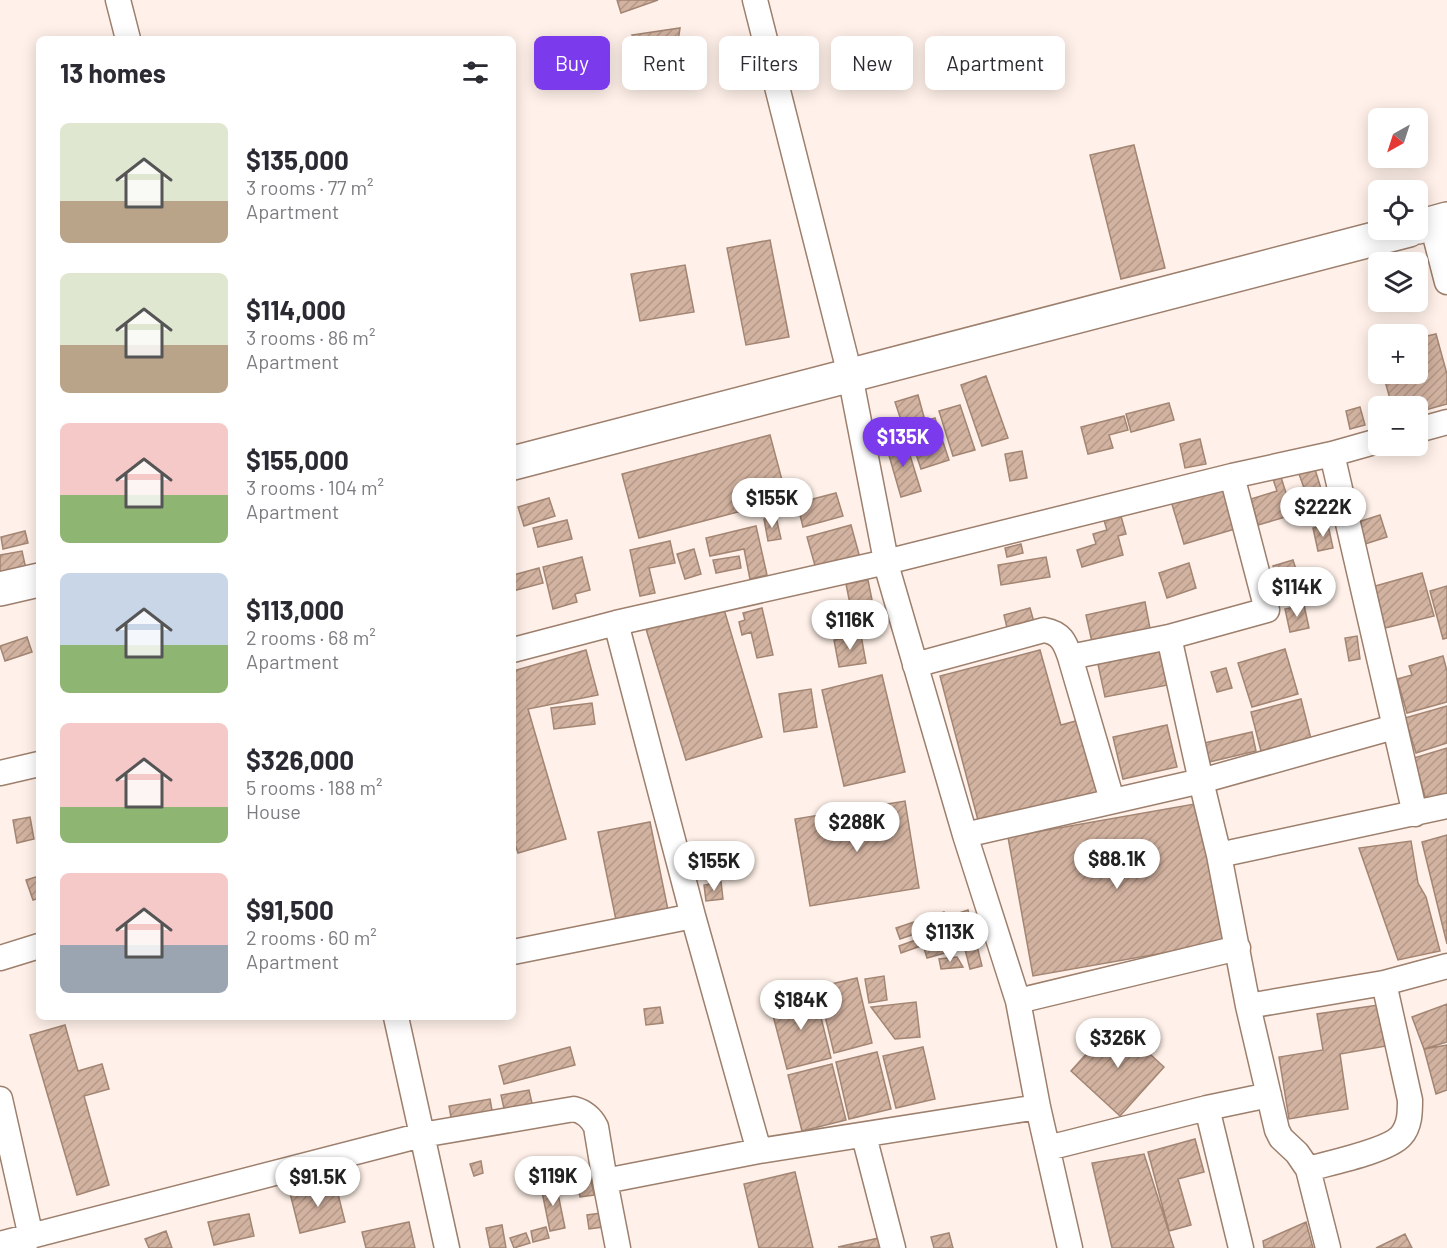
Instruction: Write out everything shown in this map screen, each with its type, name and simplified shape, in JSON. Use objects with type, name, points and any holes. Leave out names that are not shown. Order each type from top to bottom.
[{"type":"street","points":[[118,0],[127,36]]},
{"type":"street","points":[[755,0],[850,375],[886,562],[965,835],[1018,1001],[1038,1107],[1070,1248]]},
{"type":"street","points":[[1428,230],[1447,282]]},
{"type":"street","points":[[516,462],[1368,240]]},
{"type":"street","points":[[1428,427],[1447,422]]},
{"type":"street","points":[[516,649],[616,623],[886,562],[1368,444]]},
{"type":"street","points":[[1332,454],[1415,814]]},
{"type":"street","points":[[1070,657],[1169,637],[1267,610],[1232,476]]},
{"type":"street","points":[[0,589],[36,581]]},
{"type":"street","points":[[616,623],[693,916],[759,1151]]},
{"type":"street","points":[[915,665],[1044,630],[1053,632],[1064,641],[1070,657],[1112,800]]},
{"type":"street","points":[[1169,637],[1220,855],[1248,1006],[1277,1130],[1281,1138],[1308,1169],[1328,1248]]},
{"type":"street","points":[[965,835],[1201,781],[1394,727]]},
{"type":"street","points":[[0,773],[36,765]]},
{"type":"street","points":[[1220,855],[1447,806]]},
{"type":"street","points":[[516,951],[693,916]]},
{"type":"street","points":[[0,958],[36,947]]},
{"type":"street","points":[[1018,1001],[1238,948]]},
{"type":"street","points":[[1248,1006],[1384,983],[1447,966]]},
{"type":"street","points":[[1308,1169],[1389,1145],[1402,1135],[1409,1118],[1410,1100],[1384,983]]},
{"type":"street","points":[[397,1020],[447,1248]]},
{"type":"street","points":[[1048,1148],[1207,1108],[1269,1095]]},
{"type":"street","points":[[0,1098],[31,1237]]},
{"type":"street","points":[[605,1180],[759,1151],[1038,1107]]},
{"type":"street","points":[[0,1244],[422,1136],[574,1108],[592,1119],[596,1127],[618,1248]]},
{"type":"street","points":[[1207,1108],[1241,1248]]},
{"type":"street","points":[[864,1136],[893,1248]]},
{"type":"building","points":[[617,0],[658,0],[621,13]]},
{"type":"building","points":[[680,28],[679,36],[632,35]]},
{"type":"building","points":[[1134,145],[1165,268],[1121,279],[1090,155]]},
{"type":"building","points":[[770,240],[789,337],[746,345],[727,248]]},
{"type":"building","points":[[685,265],[694,312],[640,321],[631,274]]},
{"type":"building","points":[[1436,334],[1447,374],[1447,404],[1428,409],[1428,396],[1389,396],[1386,384],[1428,384],[1428,336]]},
{"type":"building","points":[[986,376],[1008,438],[982,446],[961,385]]},
{"type":"building","points":[[918,395],[924,417],[902,423],[895,402]]},
{"type":"building","points":[[1169,403],[1174,420],[1131,432],[1126,414]]},
{"type":"building","points":[[960,405],[975,450],[953,456],[939,411]]},
{"type":"building","points":[[1360,407],[1365,425],[1350,429],[1346,411]]},
{"type":"building","points":[[1124,416],[1128,430],[1109,435],[1113,448],[1088,454],[1081,427]]},
{"type":"building","points":[[935,418],[949,460],[921,469],[907,427]]},
{"type":"building","points":[[770,435],[787,499],[639,538],[622,474]]},
{"type":"building","points":[[905,439],[921,491],[901,497],[886,445]]},
{"type":"building","points":[[1200,439],[1206,464],[1185,468],[1180,444]]},
{"type":"building","points":[[1022,451],[1027,478],[1010,481],[1005,454]]},
{"type":"building","points":[[1314,466],[1326,505],[1258,525],[1251,499],[1277,491],[1272,476],[1280,474],[1286,493],[1304,488],[1298,471]]},
{"type":"building","points":[[1222,486],[1235,529],[1184,544],[1171,501]]},
{"type":"building","points":[[836,493],[843,516],[803,527],[797,503]]},
{"type":"building","points":[[549,498],[555,516],[524,526],[518,507]]},
{"type":"building","points":[[1119,509],[1126,534],[1118,536],[1123,555],[1082,567],[1077,550],[1096,544],[1093,534],[1107,530],[1102,514]]},
{"type":"building","points":[[1380,515],[1387,537],[1365,544],[1358,522]]},
{"type":"building","points":[[776,517],[781,539],[768,541],[764,519]]},
{"type":"building","points":[[567,520],[572,539],[538,547],[533,528]]},
{"type":"building","points":[[851,525],[860,558],[816,569],[807,537]]},
{"type":"building","points":[[1328,525],[1333,548],[1318,551],[1313,528]]},
{"type":"building","points":[[756,526],[767,575],[750,579],[744,549],[710,556],[706,538]]},
{"type":"building","points":[[25,531],[28,543],[3,549],[1,537]]},
{"type":"building","points":[[670,541],[675,563],[649,568],[655,593],[640,596],[630,550]]},
{"type":"building","points":[[1021,544],[1023,553],[1007,557],[1005,548]]},
{"type":"building","points":[[694,549],[701,574],[685,579],[677,554]]},
{"type":"building","points":[[22,551],[27,574],[0,579],[0,555]]},
{"type":"building","points":[[739,556],[741,568],[716,573],[713,560]]},
{"type":"building","points":[[582,557],[590,590],[575,594],[577,602],[553,609],[543,567]]},
{"type":"building","points":[[1046,557],[1050,577],[1001,585],[998,565]]},
{"type":"building","points":[[1293,560],[1305,598],[1285,605],[1273,566]]},
{"type":"building","points":[[1189,563],[1196,588],[1167,598],[1159,573]]},
{"type":"building","points":[[539,568],[543,583],[516,590],[516,574]]},
{"type":"building","points":[[1422,573],[1434,616],[1385,628],[1375,586]]},
{"type":"building","points":[[868,580],[872,600],[850,604],[846,584]]},
{"type":"building","points":[[1447,586],[1447,638],[1443,639],[1430,591]]},
{"type":"building","points":[[1145,602],[1152,639],[1094,651],[1086,615]]},
{"type":"building","points":[[1304,605],[1309,628],[1290,632],[1285,609]]},
{"type":"building","points":[[723,606],[762,737],[686,760],[646,629]]},
{"type":"building","points":[[762,608],[773,655],[757,658],[751,632],[742,635],[739,622],[745,620],[743,613]]},
{"type":"building","points":[[1030,608],[1036,629],[1009,636],[1004,615]]},
{"type":"building","points":[[860,614],[862,627],[836,629],[835,616]]},
{"type":"building","points":[[861,635],[866,663],[839,667],[834,640]]},
{"type":"building","points":[[1357,636],[1360,659],[1349,661],[1345,638]]},
{"type":"building","points":[[27,637],[32,652],[5,661],[0,646]]},
{"type":"building","points":[[1159,643],[1168,685],[1105,697],[1096,655]]},
{"type":"building","points":[[1285,649],[1298,694],[1252,707],[1238,663]]},
{"type":"building","points":[[586,650],[598,695],[528,709],[566,839],[518,853],[516,847],[516,670]]},
{"type":"building","points":[[1040,650],[1061,725],[1083,719],[1103,792],[979,824],[940,676]]},
{"type":"building","points":[[1443,656],[1447,671],[1447,702],[1407,713],[1397,679],[1412,675],[1409,666]]},
{"type":"building","points":[[1226,668],[1232,688],[1217,692],[1211,672]]},
{"type":"building","points":[[882,675],[905,772],[844,786],[822,690]]},
{"type":"building","points":[[811,689],[817,727],[784,732],[779,694]]},
{"type":"building","points":[[1301,699],[1311,739],[1261,751],[1251,712]]},
{"type":"building","points":[[592,703],[595,724],[554,729],[551,708]]},
{"type":"building","points":[[1447,706],[1447,743],[1416,753],[1405,718]]},
{"type":"building","points":[[1167,725],[1177,767],[1123,779],[1113,737]]},
{"type":"building","points":[[1252,732],[1256,751],[1209,762],[1204,743]]},
{"type":"building","points":[[1447,748],[1447,794],[1426,800],[1414,758]]},
{"type":"building","points":[[905,801],[919,888],[810,906],[795,819]]},
{"type":"building","points":[[1200,803],[1226,942],[1033,976],[1008,837]]},
{"type":"building","points":[[30,817],[34,839],[17,843],[13,820]]},
{"type":"building","points":[[650,822],[668,910],[616,920],[598,832]]},
{"type":"building","points":[[1447,835],[1447,944],[1422,842]]},
{"type":"building","points":[[1411,841],[1418,883],[1426,897],[1440,951],[1398,960],[1359,848]]},
{"type":"building","points":[[36,877],[36,899],[33,900],[26,880]]},
{"type":"building","points":[[721,882],[723,899],[706,901],[704,885]]},
{"type":"building","points":[[968,910],[982,966],[970,969],[956,914]]},
{"type":"building","points":[[944,912],[947,923],[900,939],[896,928]]},
{"type":"building","points":[[946,929],[949,936],[901,953],[899,946]]},
{"type":"building","points":[[949,941],[952,951],[927,958],[924,948]]},
{"type":"building","points":[[957,957],[963,967],[941,969],[939,959]]},
{"type":"building","points":[[884,976],[887,1000],[869,1003],[865,979]]},
{"type":"building","points":[[857,978],[872,1043],[834,1053],[818,987]]},
{"type":"building","points":[[815,993],[831,1058],[787,1069],[770,1004]]},
{"type":"building","points":[[916,1002],[920,1037],[895,1039],[871,1007]]},
{"type":"building","points":[[1385,1004],[1392,1045],[1340,1054],[1348,1109],[1289,1119],[1279,1057],[1323,1050],[1317,1014]]},
{"type":"building","points":[[1447,1004],[1447,1042],[1424,1049],[1412,1017]]},
{"type":"building","points":[[660,1007],[663,1023],[646,1025],[644,1009]]},
{"type":"building","points":[[1115,1022],[1164,1067],[1120,1116],[1071,1071]]},
{"type":"building","points":[[65,1025],[78,1071],[102,1064],[109,1089],[84,1096],[109,1185],[77,1195],[30,1035]]},
{"type":"building","points":[[1447,1045],[1447,1090],[1436,1094],[1424,1049]]},
{"type":"building","points":[[570,1047],[575,1065],[504,1084],[499,1066]]},
{"type":"building","points":[[923,1047],[935,1099],[896,1108],[883,1056]]},
{"type":"building","points":[[877,1052],[891,1109],[849,1119],[836,1062]]},
{"type":"building","points":[[832,1064],[846,1120],[802,1131],[788,1075]]},
{"type":"building","points":[[529,1090],[533,1108],[505,1113],[501,1095]]},
{"type":"building","points":[[490,1099],[493,1116],[452,1123],[449,1106]]},
{"type":"building","points":[[1195,1139],[1204,1172],[1178,1179],[1191,1225],[1169,1231],[1148,1152]]},
{"type":"building","points":[[1144,1154],[1174,1248],[1112,1248],[1092,1163]]},
{"type":"building","points":[[481,1161],[483,1173],[474,1176],[470,1164]]},
{"type":"building","points":[[795,1172],[813,1248],[759,1248],[744,1184]]},
{"type":"building","points":[[591,1180],[594,1195],[580,1197],[577,1182]]},
{"type":"building","points":[[335,1182],[345,1222],[300,1233],[290,1193]]},
{"type":"building","points":[[556,1184],[565,1228],[550,1231],[541,1187]]},
{"type":"building","points":[[601,1213],[603,1227],[589,1229],[587,1215]]},
{"type":"building","points":[[249,1214],[254,1236],[214,1245],[208,1222]]},
{"type":"building","points":[[409,1222],[415,1248],[366,1248],[362,1232]]},
{"type":"building","points":[[1306,1222],[1313,1248],[1264,1248],[1263,1241]]},
{"type":"building","points":[[502,1225],[506,1248],[490,1248],[486,1228]]},
{"type":"building","points":[[546,1227],[549,1238],[533,1242],[531,1231]]},
{"type":"building","points":[[166,1231],[172,1248],[149,1248],[145,1239]]},
{"type":"building","points":[[526,1233],[530,1243],[514,1248],[510,1238]]},
{"type":"building","points":[[949,1233],[953,1248],[934,1248],[931,1237]]},
{"type":"building","points":[[1405,1234],[1412,1248],[1376,1248]]},
{"type":"building","points":[[888,1236],[891,1248],[838,1247]]}]
